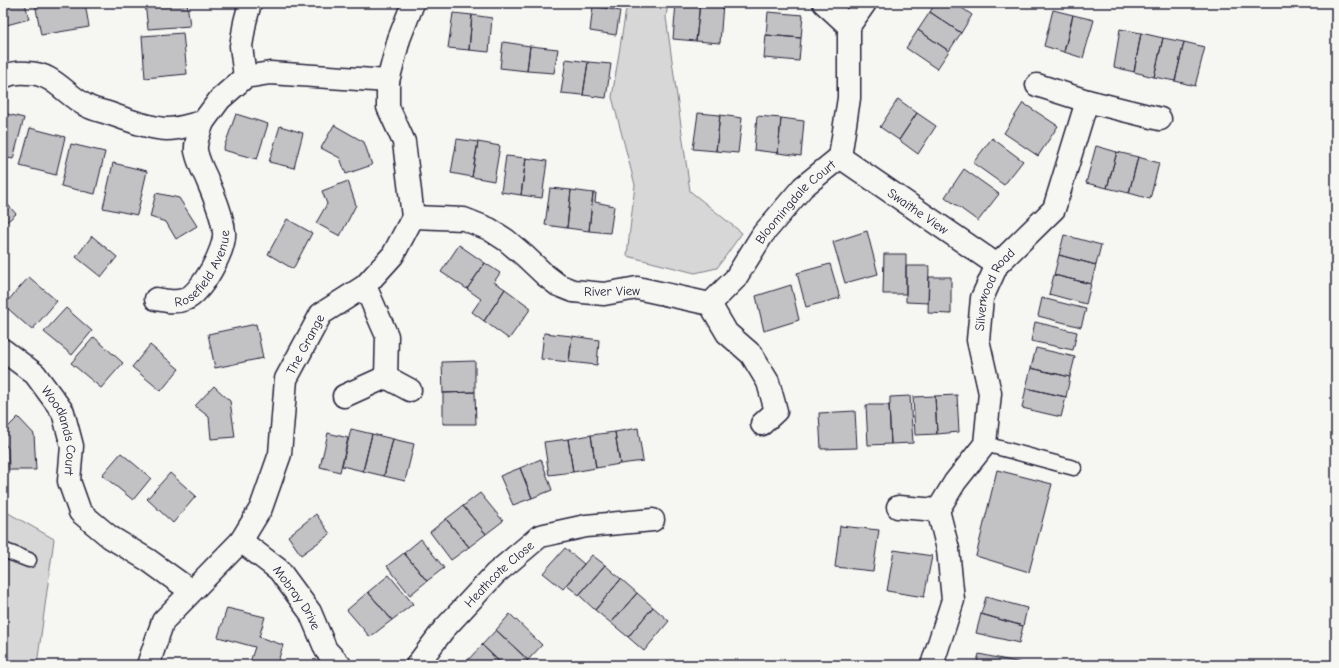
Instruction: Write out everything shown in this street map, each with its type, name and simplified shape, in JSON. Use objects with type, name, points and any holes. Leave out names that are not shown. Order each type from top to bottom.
[{"type":"street","points":[[250,3],[241,46],[246,77],[270,74],[388,81]]},
{"type":"street","points":[[413,3],[399,39],[388,81],[388,107],[404,142],[413,217]]},
{"type":"street","points":[[824,3],[849,26],[865,3]]},
{"type":"street","name":"Bloomingdale Court","points":[[710,304],[735,280],[763,234],[803,187],[840,157],[849,98],[849,26]]},
{"type":"street","points":[[3,77],[20,72],[44,75],[88,107],[153,127],[168,129],[203,122]]},
{"type":"street","name":"Rosefield Avenue","points":[[156,299],[174,302],[187,299],[199,289],[220,253],[224,234],[222,220],[196,151],[197,138],[203,122],[220,99],[246,77]]},
{"type":"street","points":[[1037,85],[1087,101],[1160,118]]},
{"type":"street","name":"Silverwood Road","points":[[985,444],[990,393],[978,340],[982,298],[997,265],[1054,209],[1087,101]]},
{"type":"street","name":"Swaithe View","points":[[840,157],[997,265]]},
{"type":"street","name":"The Grange","points":[[148,665],[163,622],[191,591],[241,541],[261,508],[280,454],[286,379],[321,314],[365,286],[393,255],[413,217]]},
{"type":"street","name":"River View","points":[[413,217],[464,220],[489,229],[506,240],[558,285],[573,291],[604,294],[637,288],[710,304]]},
{"type":"street","points":[[365,286],[387,336],[386,377]]},
{"type":"street","points":[[710,304],[727,333],[751,354],[768,382],[776,411],[762,424]]},
{"type":"street","name":"Woodlands Court","points":[[3,350],[35,374],[63,412],[72,446],[69,481],[80,512],[110,537],[148,560],[191,591]]},
{"type":"street","points":[[386,377],[410,390]]},
{"type":"street","points":[[344,396],[386,377]]},
{"type":"street","points":[[932,665],[952,600],[948,550],[938,510],[955,482],[985,444]]},
{"type":"street","points":[[898,507],[938,510]]},
{"type":"street","name":"Heathcote Close","points":[[417,665],[444,629],[495,574],[540,536],[586,526],[653,520]]},
{"type":"street","name":"Mobray Drive","points":[[241,541],[279,570],[310,612],[326,650],[340,665]]},
{"type":"lane","points":[[985,444],[1074,468]]},
{"type":"lane","points":[[3,550],[29,560]]},
{"type":"shaded area","points":[[627,3],[668,3],[666,17],[690,191],[742,233],[717,268],[695,273],[627,256],[635,185],[612,97]]},
{"type":"shaded area","points":[[3,510],[54,539],[37,665],[3,665]]},
{"type":"building","points":[[3,3],[25,3],[29,19],[3,26]]},
{"type":"building","points":[[35,3],[85,3],[89,27],[41,35]]},
{"type":"building","points":[[145,3],[187,3],[190,26],[148,29]]},
{"type":"building","points":[[676,3],[700,3],[696,41],[673,39]]},
{"type":"building","points":[[700,3],[723,3],[720,43],[696,41]]},
{"type":"building","points":[[935,3],[955,3],[972,15],[961,33],[930,12]]},
{"type":"building","points":[[593,6],[620,11],[616,35],[590,31]]},
{"type":"building","points":[[1053,10],[1073,15],[1064,52],[1044,46]]},
{"type":"building","points":[[768,12],[803,15],[801,38],[766,35]]},
{"type":"building","points":[[930,12],[961,33],[949,51],[918,30]]},
{"type":"building","points":[[453,13],[472,15],[469,50],[448,48]]},
{"type":"building","points":[[472,15],[492,18],[489,52],[469,50]]},
{"type":"building","points":[[1073,15],[1094,20],[1083,58],[1064,52]]},
{"type":"building","points":[[1120,29],[1141,33],[1134,72],[1114,67]]},
{"type":"building","points":[[918,30],[949,51],[937,69],[906,48]]},
{"type":"building","points":[[183,33],[187,74],[145,78],[142,36]]},
{"type":"building","points":[[1141,33],[1163,38],[1154,77],[1134,72]]},
{"type":"building","points":[[766,35],[801,38],[799,61],[764,58]]},
{"type":"building","points":[[1163,38],[1184,42],[1175,81],[1154,77]]},
{"type":"building","points":[[503,42],[530,46],[527,71],[500,68]]},
{"type":"building","points":[[1184,42],[1205,47],[1195,86],[1175,81]]},
{"type":"building","points":[[530,46],[558,49],[554,73],[527,71]]},
{"type":"building","points":[[566,59],[588,62],[583,95],[561,93]]},
{"type":"building","points":[[588,62],[611,64],[606,98],[583,95]]},
{"type":"building","points":[[898,99],[917,113],[899,140],[880,127]]},
{"type":"building","points":[[1023,103],[1058,126],[1038,156],[1004,133]]},
{"type":"building","points":[[3,113],[24,118],[13,159],[3,157]]},
{"type":"building","points":[[698,113],[720,115],[716,151],[693,149]]},
{"type":"building","points":[[917,113],[936,126],[918,154],[899,140]]},
{"type":"building","points":[[236,114],[268,124],[257,159],[223,150]]},
{"type":"building","points":[[720,115],[742,118],[738,153],[716,151]]},
{"type":"building","points":[[757,116],[781,118],[778,153],[754,150]]},
{"type":"building","points":[[781,118],[804,121],[801,156],[778,153]]},
{"type":"building","points":[[334,125],[364,142],[372,165],[346,174],[340,158],[321,148]]},
{"type":"building","points":[[280,126],[303,133],[294,168],[269,162]]},
{"type":"building","points":[[30,128],[65,137],[56,175],[20,166]]},
{"type":"building","points":[[992,138],[1023,161],[1004,185],[973,163]]},
{"type":"building","points":[[457,139],[478,142],[472,177],[451,173]]},
{"type":"building","points":[[478,142],[500,146],[494,181],[472,177]]},
{"type":"building","points":[[71,144],[105,152],[95,194],[61,186]]},
{"type":"building","points":[[1096,146],[1117,152],[1107,188],[1086,183]]},
{"type":"building","points":[[1117,152],[1138,157],[1129,193],[1107,188]]},
{"type":"building","points":[[506,156],[526,158],[521,195],[501,192]]},
{"type":"building","points":[[1138,157],[1159,163],[1150,199],[1129,193]]},
{"type":"building","points":[[526,158],[547,161],[542,198],[521,195]]},
{"type":"building","points":[[113,163],[147,171],[137,215],[103,208]]},
{"type":"building","points":[[964,169],[999,194],[978,221],[945,197]]},
{"type":"building","points":[[348,181],[356,205],[340,236],[316,223],[327,204],[322,191]]},
{"type":"building","points":[[550,188],[571,190],[567,228],[545,225]]},
{"type":"building","points":[[571,190],[593,193],[589,231],[567,228]]},
{"type":"building","points":[[156,193],[179,198],[197,226],[176,239],[166,222],[150,217]]},
{"type":"building","points":[[593,193],[596,193],[595,202],[614,206],[610,233],[589,231]]},
{"type":"building","points":[[3,199],[16,214],[3,225]]},
{"type":"building","points":[[287,219],[312,233],[293,269],[268,254]]},
{"type":"building","points":[[867,231],[878,274],[845,283],[833,242]]},
{"type":"building","points":[[1064,235],[1101,245],[1096,265],[1059,255]]},
{"type":"building","points":[[92,236],[117,257],[101,277],[76,257]]},
{"type":"building","points":[[459,245],[485,263],[467,289],[441,272]]},
{"type":"building","points":[[884,254],[906,254],[906,294],[883,294]]},
{"type":"building","points":[[1059,255],[1096,265],[1091,284],[1054,275]]},
{"type":"building","points":[[485,263],[500,273],[494,282],[505,289],[484,321],[472,312],[481,299],[467,289]]},
{"type":"building","points":[[830,264],[840,298],[806,307],[797,273]]},
{"type":"building","points":[[906,266],[929,266],[928,303],[906,302]]},
{"type":"building","points":[[1054,275],[1091,284],[1086,304],[1049,294]]},
{"type":"building","points":[[29,277],[57,301],[32,330],[4,305]]},
{"type":"building","points":[[929,277],[951,277],[951,314],[928,313]]},
{"type":"building","points":[[791,285],[799,320],[764,331],[756,296]]},
{"type":"building","points":[[505,289],[531,308],[509,339],[484,321]]},
{"type":"building","points":[[1042,298],[1086,309],[1081,327],[1038,316]]},
{"type":"building","points":[[66,308],[92,331],[72,355],[44,332]]},
{"type":"building","points":[[1035,322],[1077,332],[1073,350],[1031,341]]},
{"type":"building","points":[[256,324],[263,358],[215,368],[208,334]]},
{"type":"building","points":[[544,333],[572,336],[569,362],[541,359]]},
{"type":"building","points":[[572,336],[599,340],[597,365],[569,362]]},
{"type":"building","points":[[94,337],[123,363],[101,388],[71,363]]},
{"type":"building","points":[[150,345],[179,369],[161,391],[132,367]]},
{"type":"building","points":[[1036,348],[1075,357],[1070,377],[1031,368]]},
{"type":"building","points":[[475,361],[475,392],[443,393],[442,362]]},
{"type":"building","points":[[1031,368],[1070,377],[1066,397],[1026,388]]},
{"type":"building","points":[[214,386],[230,401],[235,437],[211,439],[209,417],[195,406]]},
{"type":"building","points":[[1026,388],[1066,397],[1061,417],[1022,408]]},
{"type":"building","points":[[475,392],[476,424],[443,424],[443,393]]},
{"type":"building","points":[[957,395],[959,432],[937,434],[935,396]]},
{"type":"building","points":[[910,396],[913,443],[891,444],[890,397]]},
{"type":"building","points":[[935,396],[937,434],[915,435],[913,397]]},
{"type":"building","points":[[866,405],[889,405],[891,444],[868,445]]},
{"type":"building","points":[[855,411],[857,448],[821,449],[819,413]]},
{"type":"building","points":[[18,417],[34,434],[36,470],[9,470],[8,448],[3,442],[3,432]]},
{"type":"building","points":[[638,428],[643,461],[620,464],[615,432]]},
{"type":"building","points":[[351,429],[372,434],[363,471],[342,466]]},
{"type":"building","points":[[615,432],[620,464],[596,468],[591,435]]},
{"type":"building","points":[[328,433],[348,438],[340,472],[320,467]]},
{"type":"building","points":[[372,434],[393,439],[384,476],[363,471]]},
{"type":"building","points":[[591,435],[596,468],[573,472],[568,439]]},
{"type":"building","points":[[393,439],[414,444],[405,481],[384,476]]},
{"type":"building","points":[[568,439],[573,472],[549,475],[544,442]]},
{"type":"building","points":[[121,453],[151,478],[133,500],[102,475]]},
{"type":"building","points":[[541,459],[552,490],[532,498],[520,468]]},
{"type":"building","points":[[520,468],[532,498],[513,505],[500,476]]},
{"type":"building","points":[[997,470],[1052,484],[1029,572],[976,556]]},
{"type":"building","points":[[170,473],[196,496],[173,523],[147,499]]},
{"type":"building","points":[[480,493],[503,521],[486,534],[463,506]]},
{"type":"building","points":[[463,506],[486,534],[469,547],[446,519]]},
{"type":"building","points":[[316,514],[330,534],[301,555],[288,536]]},
{"type":"building","points":[[446,519],[469,547],[451,560],[430,532]]},
{"type":"building","points":[[840,526],[879,530],[873,571],[835,567]]},
{"type":"building","points":[[421,539],[444,568],[427,581],[404,553]]},
{"type":"building","points":[[565,548],[584,564],[563,589],[543,573]]},
{"type":"building","points":[[894,550],[932,556],[924,597],[887,591]]},
{"type":"building","points":[[404,553],[427,581],[410,595],[387,566]]},
{"type":"building","points":[[592,555],[605,565],[579,595],[566,585]]},
{"type":"building","points":[[605,565],[621,579],[595,610],[579,595]]},
{"type":"building","points":[[389,575],[413,604],[392,620],[368,592]]},
{"type":"building","points":[[621,579],[637,593],[611,623],[595,610]]},
{"type":"building","points":[[368,592],[392,620],[370,637],[347,610]]},
{"type":"building","points":[[637,593],[653,607],[628,637],[611,623]]},
{"type":"building","points":[[986,597],[1027,608],[1023,626],[981,614]]},
{"type":"building","points":[[653,607],[669,621],[644,651],[628,637]]},
{"type":"building","points":[[227,608],[265,617],[259,637],[283,645],[277,665],[249,665],[255,647],[218,637]]},
{"type":"building","points":[[510,614],[542,645],[528,660],[496,630]]},
{"type":"building","points":[[981,614],[1023,626],[1019,643],[976,633]]},
{"type":"building","points":[[496,630],[528,660],[524,665],[503,665],[482,645]]},
{"type":"building","points":[[482,645],[503,665],[472,665],[467,661]]},
{"type":"building","points":[[979,654],[1021,663],[1021,665],[976,665]]}]
